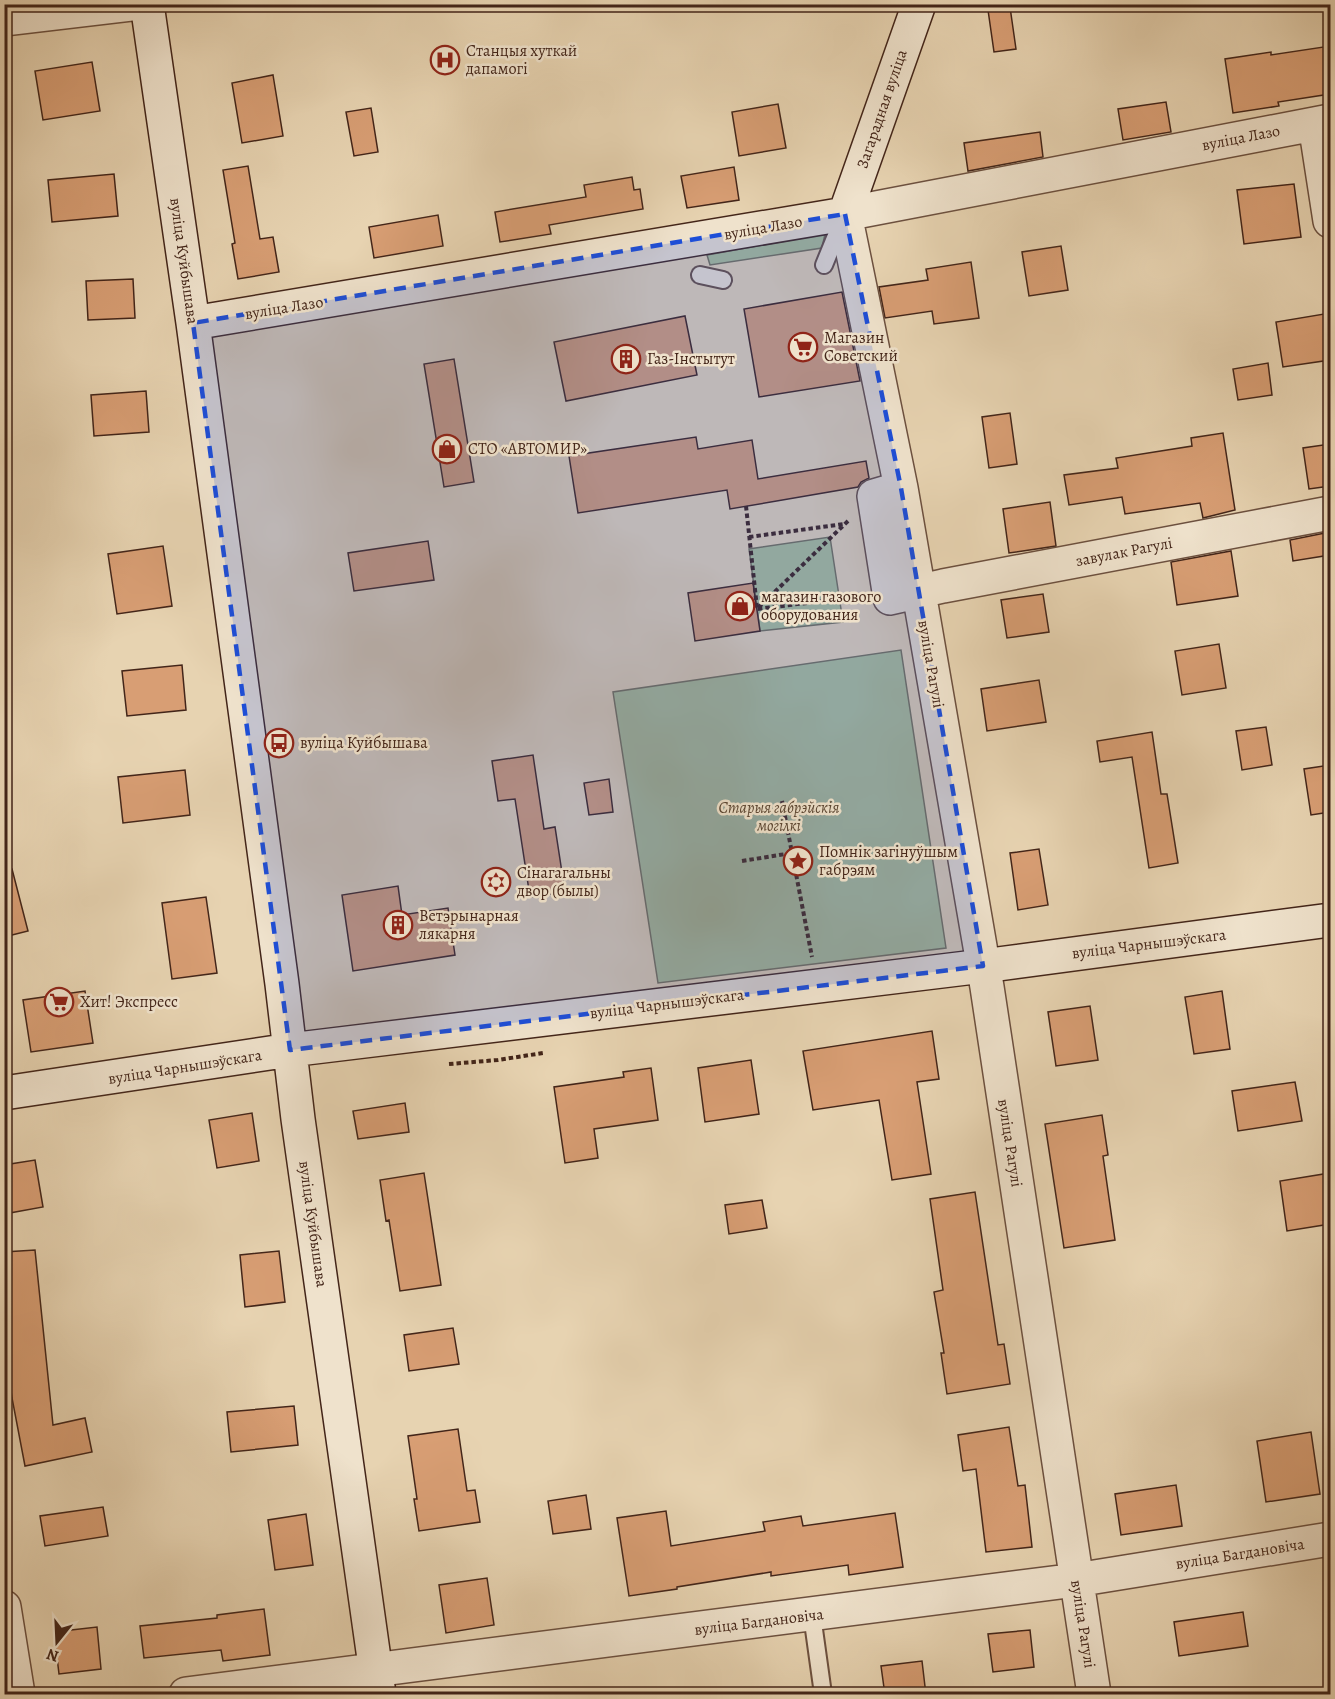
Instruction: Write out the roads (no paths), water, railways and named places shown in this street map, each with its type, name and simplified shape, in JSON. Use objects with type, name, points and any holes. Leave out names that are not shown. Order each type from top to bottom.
[{"type":"street","points":[[4,19],[131,4]]},
{"type":"street","name":"вуліца Куйбышава","points":[[147,4],[193,323],[290,1050],[378,1683]]},
{"type":"street","name":"Загарадная вуліца","points":[[845,214],[919,4]]},
{"type":"street","points":[[1323,122],[1330,221]]},
{"type":"street","name":"вуліца Лазо","points":[[193,323],[845,214],[1323,122]]},
{"type":"street","name":"вуліца Рагулі","points":[[845,214],[853,252],[884,501],[918,593],[983,966],[1094,1695]]},
{"type":"street","name":"завулак Рагулі","points":[[918,593],[943,586],[1330,513]]},
{"type":"street","name":"вуліца Чарнышэўскага","points":[[4,1094],[290,1050],[983,966],[1330,920]]},
{"type":"street","name":"вуліца Багдановіча","points":[[186,1695],[378,1683],[812,1615],[1076,1580],[1330,1539]]},
{"type":"street","points":[[4,1607],[18,1695]]},
{"type":"lane","points":[[824,265],[845,214]]},
{"type":"lane","points":[[700,275],[723,280]]},
{"type":"lane","points":[[812,1615],[823,1695]]},
{"type":"place","name":"Станцыя хуткай дапамогі","points":[[445,60]]},
{"type":"place","name":"Магазин Советский","points":[[803,347]]},
{"type":"place","name":"Газ-Інстытут","points":[[626,359]]},
{"type":"place","name":"СТО «АВТОМИР»","points":[[447,449]]},
{"type":"place","name":"магазин газового оборудования","points":[[740,606]]},
{"type":"place","name":"вуліца Куйбышава","points":[[279,743]]},
{"type":"place","name":"Помнік загінуўшым габрэям","points":[[798,861]]},
{"type":"place","name":"Сінагагальны двор (былы)","points":[[496,882]]},
{"type":"place","name":"Ветэрынарная лякарня","points":[[398,925]]},
{"type":"place","name":"Хит! Экспресс","points":[[59,1002]]},
{"type":"park label","name":"Старыя габрэйскія могілкі","points":[[779,817]]}]
